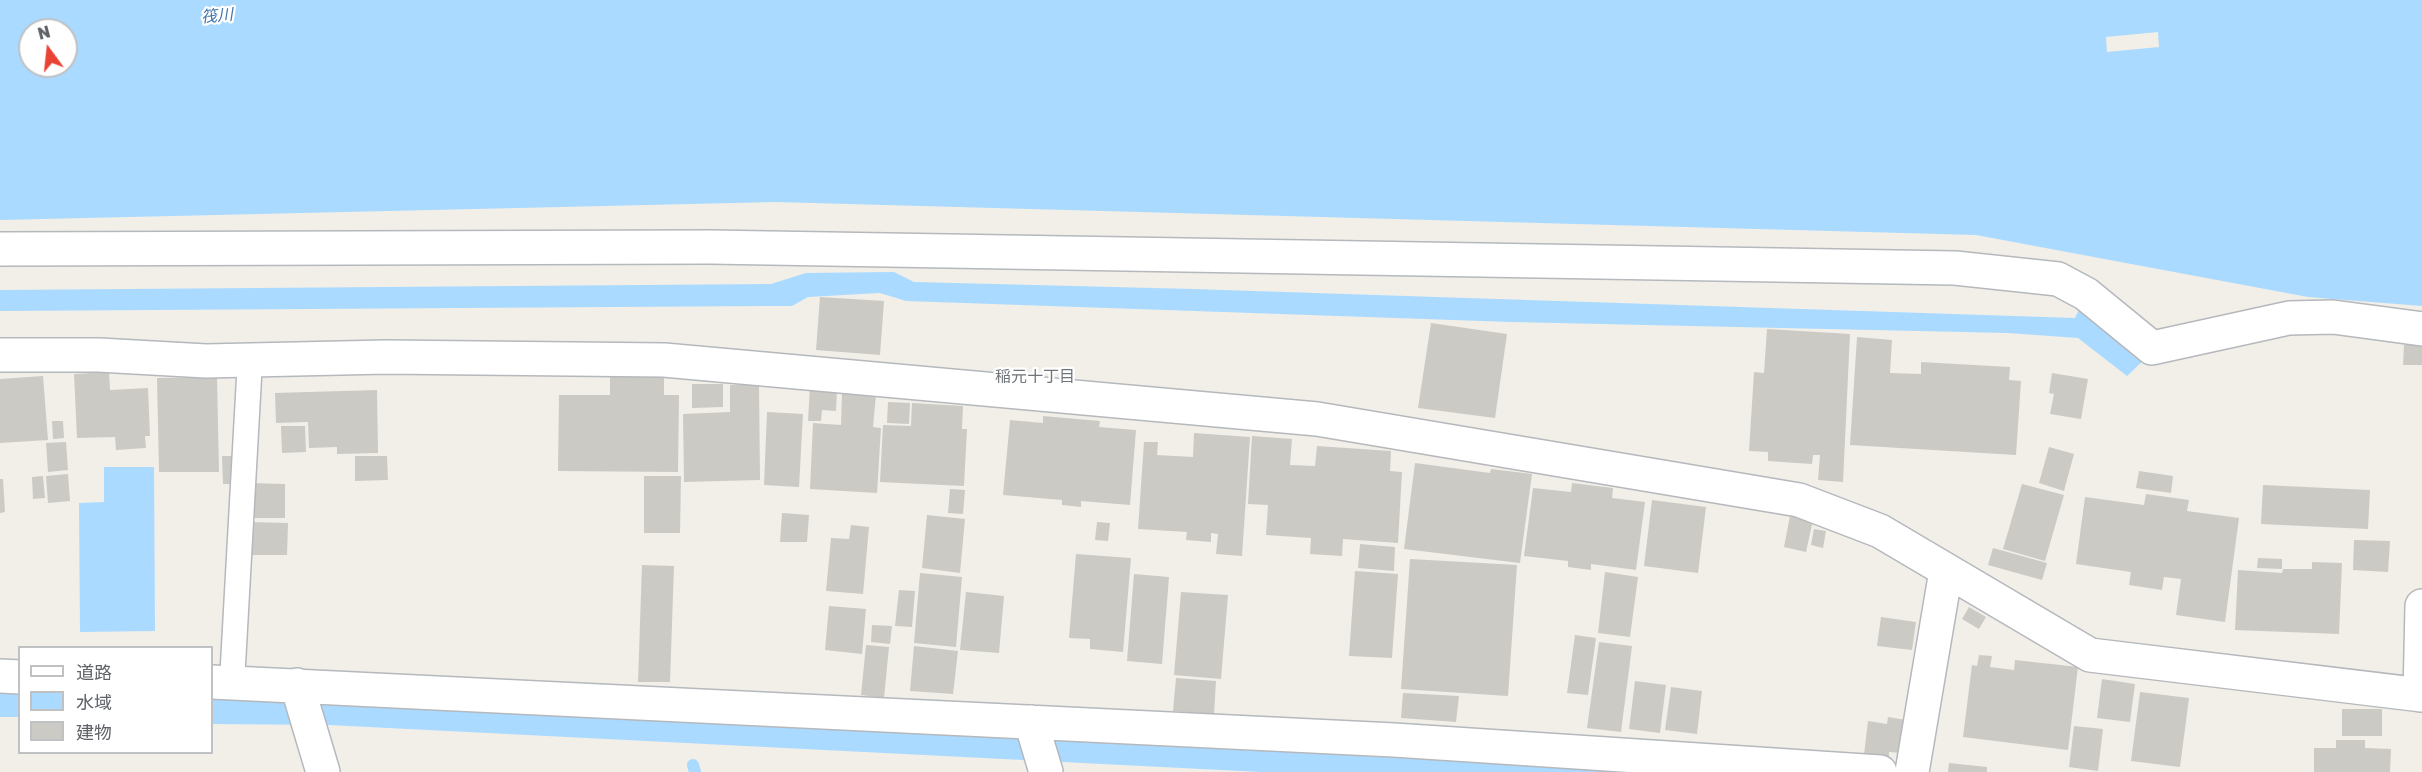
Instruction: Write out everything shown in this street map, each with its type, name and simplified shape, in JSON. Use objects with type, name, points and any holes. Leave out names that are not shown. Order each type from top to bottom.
[{"type":"street","points":[[0,249],[710,247],[1955,268],[2058,279],[2086,294],[2152,348],[2289,318],[2333,317],[2422,329]]},
{"type":"street","points":[[0,355],[99,355],[206,361],[386,357],[663,360],[1317,419],[1799,500],[1880,531],[2090,655],[2421,695],[2422,606]]},
{"type":"street","points":[[1912,772],[1946,571]]},
{"type":"street","points":[[0,676],[18,677]]},
{"type":"street","points":[[222,682],[1032,727],[1394,740],[1782,768],[1880,772]]},
{"type":"street","points":[[298,688],[323,772]]},
{"type":"street","points":[[1032,727],[1045,768]]},
{"type":"lane","points":[[222,682],[250,360]]},
{"type":"water","name":"筏川","points":[[0,0],[2422,0],[2422,306],[2308,297],[1976,235],[776,202],[0,220]],"holes":[[[2158,32],[2159,47],[2107,52],[2106,37]]]},
{"type":"water","points":[[894,272],[914,282],[2075,318],[2081,305],[2147,357],[2127,376],[2078,338],[2008,333],[1511,322],[906,301],[880,293],[808,297],[792,306],[0,311],[0,290],[771,284],[806,273]]},
{"type":"water","points":[[104,467],[154,467],[155,631],[80,632],[79,503],[104,502]]},
{"type":"water","points":[[0,694],[18,694],[18,717],[0,717]]},
{"type":"water","points":[[213,699],[1054,739],[1654,772],[1261,772],[329,725],[213,724]]},
{"type":"building","points":[[820,297],[884,301],[880,355],[816,350]]},
{"type":"building","points":[[1431,323],[1507,334],[1495,418],[1418,408]]},
{"type":"building","points":[[1767,329],[1850,334],[1843,482],[1818,480],[1820,455],[1813,455],[1812,464],[1768,461],[1768,452],[1749,451],[1754,372],[1764,373]]},
{"type":"building","points":[[1857,337],[1892,340],[1890,373],[1921,374],[1921,362],[2010,367],[2009,380],[2021,381],[2016,455],[1850,445]]},
{"type":"building","points":[[2404,345],[2422,345],[2422,365],[2403,365]]},
{"type":"building","points":[[109,372],[110,390],[148,388],[150,436],[145,436],[146,448],[116,450],[115,437],[77,438],[74,374]]},
{"type":"building","points":[[2052,373],[2088,379],[2081,419],[2050,414],[2054,394],[2049,393]]},
{"type":"building","points":[[43,376],[48,440],[0,443],[0,379]]},
{"type":"building","points":[[610,376],[664,376],[664,395],[679,395],[678,472],[558,471],[559,395],[610,395]]},
{"type":"building","points":[[217,377],[219,472],[159,472],[157,378]]},
{"type":"building","points":[[692,384],[723,384],[723,407],[692,408]]},
{"type":"building","points":[[730,385],[759,385],[760,480],[684,482],[683,414],[730,412]]},
{"type":"building","points":[[810,386],[837,388],[836,411],[822,410],[821,421],[808,421]]},
{"type":"building","points":[[377,390],[378,453],[337,454],[337,447],[309,448],[308,422],[276,423],[275,393]]},
{"type":"building","points":[[842,392],[876,394],[873,427],[881,428],[877,493],[810,489],[813,423],[841,425]]},
{"type":"building","points":[[888,402],[910,403],[909,424],[887,423]]},
{"type":"building","points":[[912,403],[963,406],[962,429],[967,429],[964,486],[880,482],[883,425],[911,426]]},
{"type":"building","points":[[767,412],[803,414],[799,487],[764,485]]},
{"type":"building","points":[[1043,416],[1100,421],[1099,427],[1136,430],[1130,505],[1081,501],[1081,507],[1062,505],[1062,500],[1003,495],[1010,420],[1043,423]]},
{"type":"building","points":[[52,421],[63,421],[64,438],[53,439]]},
{"type":"building","points":[[281,426],[305,426],[306,452],[282,453]]},
{"type":"building","points":[[1194,433],[1250,437],[1242,556],[1216,554],[1218,534],[1211,533],[1211,542],[1186,540],[1187,532],[1138,529],[1144,442],[1158,442],[1157,455],[1193,457]]},
{"type":"building","points":[[1252,436],[1292,439],[1290,465],[1315,466],[1317,446],[1391,451],[1390,471],[1402,472],[1398,543],[1343,539],[1342,556],[1310,554],[1311,538],[1266,535],[1268,505],[1248,504]]},
{"type":"building","points":[[66,442],[68,470],[48,472],[46,443]]},
{"type":"building","points":[[2049,447],[2074,454],[2064,491],[2039,483]]},
{"type":"building","points":[[222,456],[235,456],[236,484],[223,484]]},
{"type":"building","points":[[355,456],[387,456],[388,480],[355,481]]},
{"type":"building","points":[[1415,463],[1490,473],[1491,469],[1532,474],[1520,563],[1404,549]]},
{"type":"building","points":[[2139,471],[2173,476],[2171,493],[2136,488]]},
{"type":"building","points":[[68,474],[70,501],[48,503],[46,476]]},
{"type":"building","points":[[43,476],[45,498],[33,499],[32,477]]},
{"type":"building","points":[[644,476],[681,476],[680,533],[644,533]]},
{"type":"building","points":[[0,479],[3,479],[5,512],[0,513]]},
{"type":"building","points":[[248,483],[285,484],[285,518],[248,518]]},
{"type":"building","points":[[1572,483],[1613,488],[1612,498],[1645,502],[1636,570],[1591,564],[1591,570],[1568,567],[1568,561],[1524,556],[1533,488],[1571,492]]},
{"type":"building","points":[[2022,484],[2064,495],[2045,561],[2003,549]]},
{"type":"building","points":[[2263,485],[2370,490],[2368,529],[2261,524]]},
{"type":"building","points":[[950,489],[965,490],[963,514],[948,513]]},
{"type":"building","points":[[2146,494],[2189,500],[2187,511],[2239,518],[2225,622],[2176,615],[2181,579],[2164,577],[2162,590],[2129,585],[2131,572],[2076,564],[2085,497],[2144,505]]},
{"type":"building","points":[[1652,500],[1706,507],[1698,573],[1644,566]]},
{"type":"building","points":[[782,513],[809,515],[807,542],[780,542]]},
{"type":"building","points":[[927,515],[965,519],[960,573],[922,568]]},
{"type":"building","points":[[1790,516],[1813,520],[1806,552],[1784,547]]},
{"type":"building","points":[[248,522],[288,523],[287,555],[248,555]]},
{"type":"building","points":[[1097,522],[1110,523],[1108,541],[1095,540]]},
{"type":"building","points":[[851,525],[869,527],[863,594],[826,591],[831,538],[849,539]]},
{"type":"building","points":[[1814,529],[1826,531],[1823,548],[1811,545]]},
{"type":"building","points":[[2354,540],[2390,541],[2388,572],[2353,570]]},
{"type":"building","points":[[1360,544],[1395,547],[1394,571],[1358,568]]},
{"type":"building","points":[[1993,548],[2047,563],[2042,580],[1988,565]]},
{"type":"building","points":[[1076,554],[1131,558],[1123,652],[1090,649],[1090,639],[1069,638]]},
{"type":"building","points":[[2258,558],[2282,559],[2282,569],[2257,568]]},
{"type":"building","points":[[1410,559],[1517,565],[1508,696],[1401,689]]},
{"type":"building","points":[[2312,562],[2342,563],[2339,634],[2235,630],[2238,570],[2282,573],[2283,569],[2312,569]]},
{"type":"building","points":[[642,565],[674,566],[670,682],[638,682]]},
{"type":"building","points":[[1355,571],[1398,574],[1392,658],[1349,656]]},
{"type":"building","points":[[1605,572],[1638,577],[1630,637],[1598,633]]},
{"type":"building","points":[[920,573],[962,577],[956,647],[914,643]]},
{"type":"building","points":[[1134,574],[1169,577],[1162,664],[1127,661]]},
{"type":"building","points":[[899,590],[915,591],[912,627],[895,626]]},
{"type":"building","points":[[966,592],[1004,596],[999,653],[960,650]]},
{"type":"building","points":[[1181,592],[1228,595],[1221,679],[1174,675]]},
{"type":"building","points":[[829,606],[866,609],[862,654],[825,650]]},
{"type":"building","points":[[1969,607],[1986,617],[1979,629],[1962,619]]},
{"type":"building","points":[[1881,617],[1916,622],[1912,650],[1877,646]]},
{"type":"building","points":[[872,625],[892,626],[890,644],[871,642]]},
{"type":"building","points":[[1575,635],[1596,638],[1588,695],[1567,693]]},
{"type":"building","points":[[1599,642],[1632,646],[1621,732],[1587,728]]},
{"type":"building","points":[[866,645],[889,647],[884,698],[861,695]]},
{"type":"building","points":[[914,646],[958,651],[953,694],[910,691]]},
{"type":"building","points":[[1979,655],[1992,656],[1990,667],[2014,670],[2015,660],[2078,667],[2068,750],[1963,737],[1972,665],[1977,666]]},
{"type":"building","points":[[1176,678],[1216,681],[1214,714],[1173,711]]},
{"type":"building","points":[[2102,679],[2135,684],[2130,722],[2097,718]]},
{"type":"building","points":[[1635,681],[1666,685],[1660,733],[1629,729]]},
{"type":"building","points":[[1671,687],[1702,691],[1697,734],[1665,730]]},
{"type":"building","points":[[2140,692],[2189,698],[2180,767],[2131,761]]},
{"type":"building","points":[[1403,693],[1459,696],[1456,722],[1401,718]]},
{"type":"building","points":[[2342,709],[2382,709],[2382,736],[2342,736]]},
{"type":"building","points":[[1888,717],[1906,720],[1901,753],[1889,752],[1889,758],[1864,755],[1868,721],[1887,724]]},
{"type":"building","points":[[2074,726],[2103,729],[2098,771],[2069,767]]},
{"type":"building","points":[[2336,740],[2365,740],[2365,748],[2391,749],[2390,772],[2314,772],[2314,748],[2336,748]]},
{"type":"building","points":[[1949,763],[1987,767],[1987,772],[1948,772]]},
{"type":"waterway","points":[[693,765],[695,772]]},
{"type":"district","name":"稲元十丁目","points":[[1035,377]]}]
